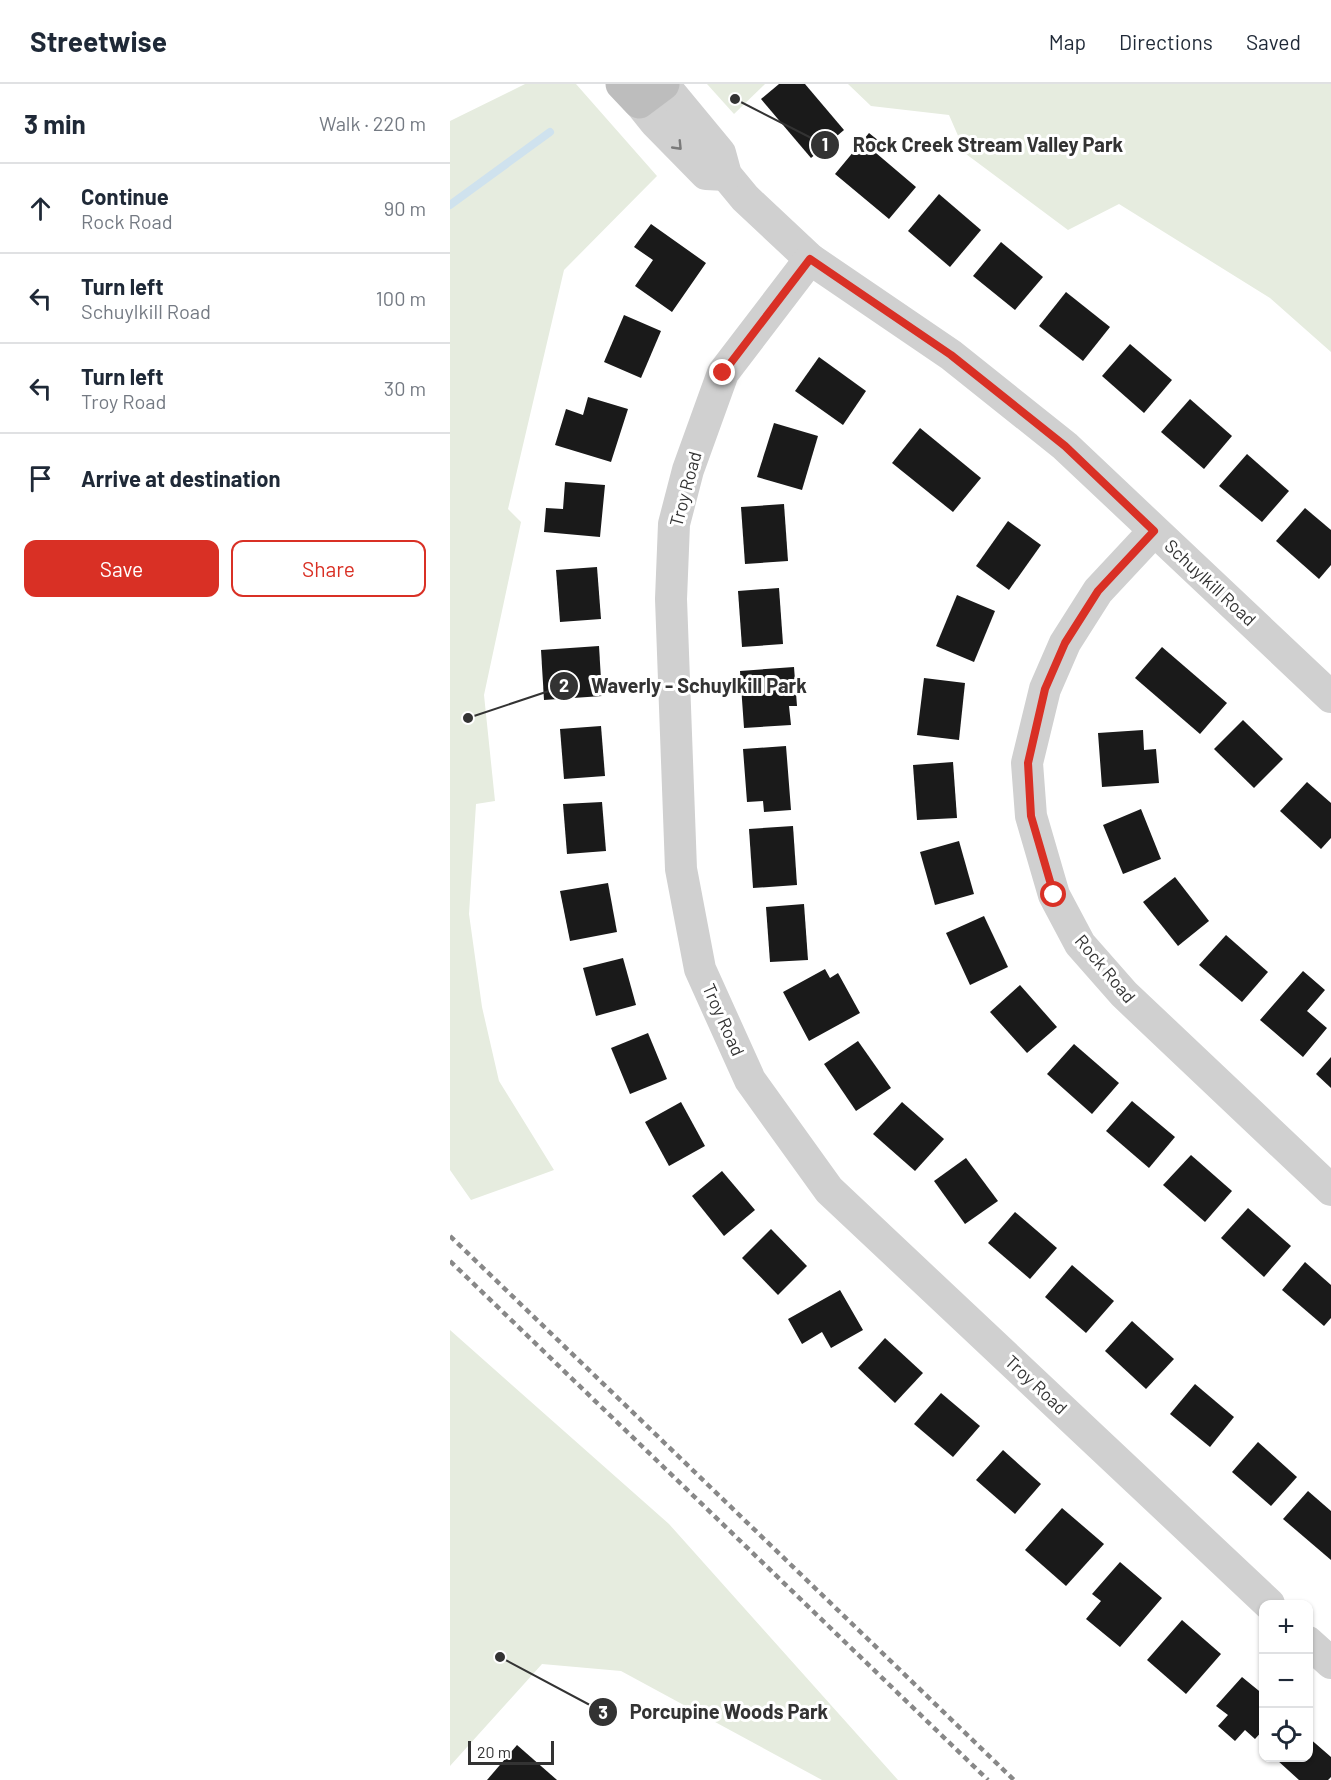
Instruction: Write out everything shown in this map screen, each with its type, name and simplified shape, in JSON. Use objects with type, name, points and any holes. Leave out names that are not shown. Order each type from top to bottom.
[{"type":"street","name":"Schuylkill Road","points":[[647,89],[667,135],[706,174],[726,175],[745,198],[810,259],[951,355],[1065,446],[1331,697]]},
{"type":"street","name":"Troy Road","points":[[810,259],[723,373],[688,470],[674,524],[671,599],[681,869],[700,969],[750,1080],[829,1190],[1264,1600]]},
{"type":"street","name":"Rock Road","points":[[1154,531],[1098,591],[1065,643],[1045,689],[1028,763],[1031,816],[1054,895],[1080,944],[1124,994],[1331,1190]]},
{"type":"street","points":[[1313,1647],[1331,1663]]},
{"type":"shaded area","points":[[525,84],[576,84],[657,176],[564,270],[508,509],[521,522],[484,695],[495,801],[476,804],[469,914],[482,1007],[499,1081],[554,1170],[471,1200],[450,1170],[450,121]]},
{"type":"shaded area","points":[[707,84],[765,84],[734,114]]},
{"type":"shaded area","points":[[848,84],[1331,84],[1331,352],[1270,298],[1119,204],[1068,230],[966,154],[949,115],[871,106]]},
{"type":"shaded area","points":[[450,1330],[669,1524],[898,1780],[822,1780],[621,1671],[542,1664],[450,1766]]},
{"type":"building","points":[[779,84],[805,84],[844,130],[811,158],[761,99]]},
{"type":"building","points":[[869,133],[884,145],[876,153],[916,187],[889,219],[835,174]]},
{"type":"building","points":[[939,194],[981,230],[950,267],[908,231]]},
{"type":"building","points":[[651,224],[706,263],[672,312],[635,286],[653,260],[634,247]]},
{"type":"building","points":[[1001,242],[1043,277],[1015,310],[973,276]]},
{"type":"building","points":[[1066,292],[1110,327],[1083,361],[1039,326]]},
{"type":"building","points":[[624,315],[661,331],[641,378],[604,362]]},
{"type":"building","points":[[1130,344],[1172,380],[1144,413],[1102,376]]},
{"type":"building","points":[[819,357],[866,391],[843,425],[795,391]]},
{"type":"building","points":[[588,397],[628,409],[611,462],[555,445],[566,409],[583,415]]},
{"type":"building","points":[[1190,399],[1232,436],[1204,469],[1161,432]]},
{"type":"building","points":[[774,423],[818,436],[802,490],[757,477]]},
{"type":"building","points":[[920,428],[981,478],[953,512],[892,463]]},
{"type":"building","points":[[1247,454],[1289,491],[1262,522],[1219,486]]},
{"type":"building","points":[[565,482],[605,485],[600,537],[544,532],[546,508],[563,509]]},
{"type":"building","points":[[784,504],[788,561],[745,564],[741,507]]},
{"type":"building","points":[[1305,508],[1331,530],[1331,565],[1319,579],[1276,541]]},
{"type":"building","points":[[1008,521],[1041,545],[1009,590],[976,566]]},
{"type":"building","points":[[597,567],[601,619],[560,622],[556,570]]},
{"type":"building","points":[[779,588],[783,644],[742,647],[738,591]]},
{"type":"building","points":[[957,595],[995,611],[974,662],[936,646]]},
{"type":"building","points":[[599,646],[602,696],[544,700],[541,650]]},
{"type":"building","points":[[1162,647],[1227,703],[1200,734],[1135,678]]},
{"type":"building","points":[[794,667],[797,706],[789,706],[791,725],[744,728],[740,671]]},
{"type":"building","points":[[924,678],[965,683],[959,740],[917,735]]},
{"type":"building","points":[[1243,720],[1283,759],[1254,788],[1214,749]]},
{"type":"building","points":[[601,726],[605,776],[564,779],[560,729]]},
{"type":"building","points":[[1143,730],[1144,750],[1156,749],[1159,783],[1102,787],[1098,733]]},
{"type":"building","points":[[786,746],[791,810],[764,812],[763,801],[747,802],[743,749]]},
{"type":"building","points":[[953,762],[957,818],[917,820],[913,765]]},
{"type":"building","points":[[1307,782],[1331,803],[1331,838],[1321,849],[1280,811]]},
{"type":"building","points":[[602,802],[606,851],[567,854],[563,804]]},
{"type":"building","points":[[1141,809],[1161,859],[1123,874],[1103,825]]},
{"type":"building","points":[[793,826],[797,885],[753,888],[749,829]]},
{"type":"building","points":[[959,841],[974,894],[935,905],[920,852]]},
{"type":"building","points":[[1175,877],[1209,921],[1178,946],[1143,902]]},
{"type":"building","points":[[608,883],[617,932],[570,941],[560,891]]},
{"type":"building","points":[[804,904],[808,960],[770,962],[766,907]]},
{"type":"building","points":[[984,916],[1008,967],[970,985],[946,933]]},
{"type":"building","points":[[1226,935],[1268,972],[1242,1002],[1199,965]]},
{"type":"building","points":[[623,958],[636,1005],[596,1016],[583,968]]},
{"type":"building","points":[[825,969],[830,978],[838,973],[860,1013],[809,1041],[783,992]]},
{"type":"building","points":[[1303,971],[1325,990],[1307,1011],[1327,1028],[1303,1057],[1260,1020]]},
{"type":"building","points":[[1020,985],[1057,1027],[1027,1053],[990,1012]]},
{"type":"building","points":[[648,1033],[667,1079],[630,1094],[611,1048]]},
{"type":"building","points":[[858,1041],[891,1088],[856,1111],[824,1064]]},
{"type":"building","points":[[1074,1044],[1119,1083],[1092,1114],[1047,1074]]},
{"type":"building","points":[[1331,1057],[1331,1088],[1316,1074]]},
{"type":"building","points":[[1132,1101],[1175,1137],[1149,1168],[1106,1131]]},
{"type":"building","points":[[681,1102],[705,1146],[669,1166],[645,1122]]},
{"type":"building","points":[[902,1102],[944,1139],[915,1171],[873,1134]]},
{"type":"building","points":[[1191,1155],[1232,1191],[1205,1222],[1163,1185]]},
{"type":"building","points":[[966,1158],[998,1201],[965,1224],[934,1181]]},
{"type":"building","points":[[722,1171],[755,1210],[724,1236],[692,1196]]},
{"type":"building","points":[[1248,1208],[1291,1246],[1264,1277],[1221,1238]]},
{"type":"building","points":[[1015,1212],[1057,1248],[1030,1279],[988,1243]]},
{"type":"building","points":[[771,1229],[807,1266],[778,1295],[742,1258]]},
{"type":"building","points":[[1305,1262],[1331,1285],[1331,1318],[1324,1326],[1282,1290]]},
{"type":"building","points":[[1072,1265],[1114,1301],[1086,1333],[1045,1297]]},
{"type":"building","points":[[840,1290],[863,1330],[831,1348],[822,1332],[802,1344],[788,1319]]},
{"type":"building","points":[[1132,1321],[1174,1359],[1146,1389],[1105,1351]]},
{"type":"building","points":[[885,1338],[923,1373],[895,1403],[858,1368]]},
{"type":"building","points":[[1195,1384],[1234,1417],[1210,1447],[1170,1414]]},
{"type":"building","points":[[941,1393],[980,1426],[953,1457],[914,1424]]},
{"type":"building","points":[[1258,1442],[1297,1477],[1271,1506],[1232,1472]]},
{"type":"building","points":[[1003,1450],[1041,1484],[1015,1514],[976,1480]]},
{"type":"building","points":[[1308,1491],[1331,1511],[1331,1560],[1283,1519]]},
{"type":"building","points":[[1062,1508],[1104,1544],[1066,1586],[1025,1550]]},
{"type":"building","points":[[1120,1562],[1162,1598],[1120,1647],[1086,1619],[1101,1601],[1092,1594]]},
{"type":"building","points":[[1182,1620],[1221,1654],[1186,1694],[1147,1660]]},
{"type":"building","points":[[1242,1677],[1259,1691],[1259,1735],[1255,1739],[1245,1730],[1235,1741],[1218,1726],[1228,1715],[1216,1706]]},
{"type":"building","points":[[1313,1741],[1331,1757],[1331,1777],[1328,1780],[1299,1780],[1279,1762],[1313,1762]]},
{"type":"building","points":[[517,1745],[557,1780],[487,1780]]},
{"type":"waterway","points":[[450,205],[550,132]]},
{"type":"railway","points":[[450,1236],[1014,1780]]},
{"type":"railway","points":[[450,1261],[988,1780]]},
{"type":"place","name":"Rock Creek Stream Valley Park","points":[[735,99]]},
{"type":"place","name":"Waverly - Schuylkill Park","points":[[468,718]]},
{"type":"place","name":"Porcupine Woods Park","points":[[500,1657]]},
{"type":"route","points":[[723,373],[810,259],[951,355],[1065,446],[1154,531],[1098,591],[1065,643],[1045,689],[1028,763],[1031,816],[1054,895]]}]
